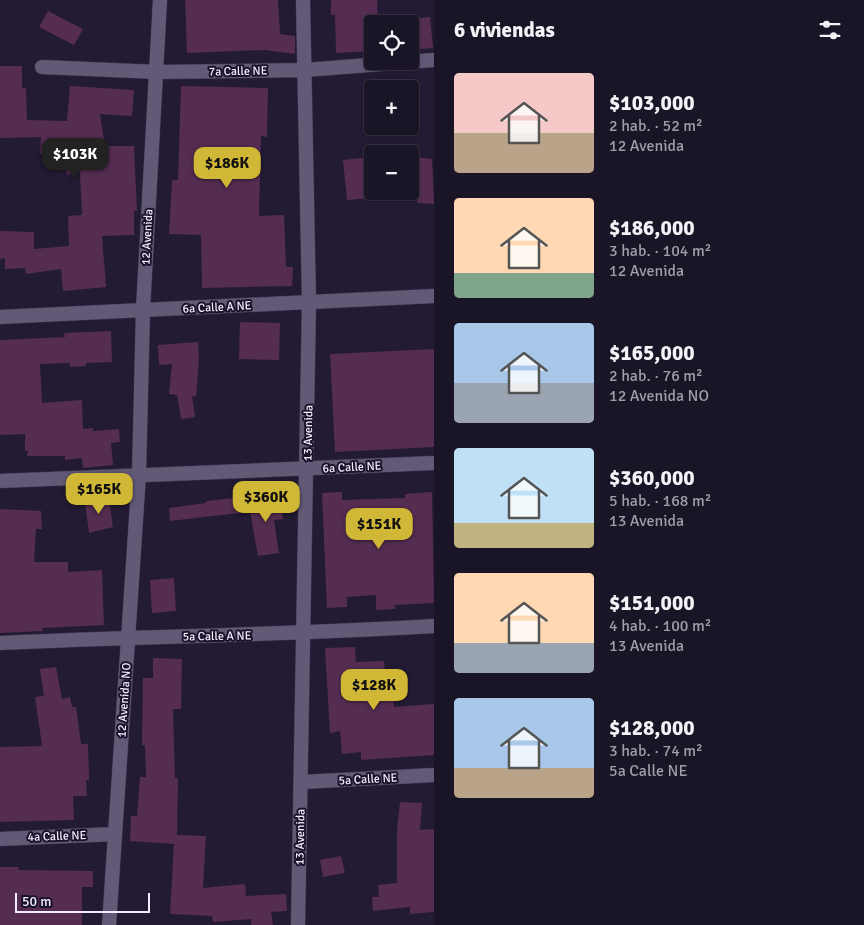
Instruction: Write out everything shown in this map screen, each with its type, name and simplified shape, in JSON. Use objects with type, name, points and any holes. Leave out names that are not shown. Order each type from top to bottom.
[{"type":"street","name":"12 Avenida","points":[[139,474],[143,310],[160,0]]},
{"type":"street","name":"13 Avenida","points":[[298,925],[309,302],[303,0]]},
{"type":"street","name":"7a Calle NE","points":[[42,67],[157,72],[305,70],[434,60]]},
{"type":"street","name":"6a Calle A NE","points":[[0,317],[434,296]]},
{"type":"street","name":"6a Calle NE","points":[[0,480],[307,470],[434,463]]},
{"type":"street","name":"12 Avenida NO","points":[[109,925],[139,474]]},
{"type":"street","name":"5a Calle A NE","points":[[0,643],[128,637],[304,634],[434,626]]},
{"type":"street","name":"5a Calle NE","points":[[302,782],[434,775]]},
{"type":"street","name":"4a Calle NE","points":[[0,839],[115,834]]},
{"type":"building","points":[[185,0],[278,0],[280,34],[295,36],[295,54],[265,50],[187,53]]},
{"type":"building","points":[[331,0],[377,0],[378,15],[364,15],[364,51],[336,53],[335,15],[331,15]]},
{"type":"building","points":[[48,11],[83,29],[74,45],[39,27]]},
{"type":"building","points":[[430,17],[433,48],[419,49],[419,18]]},
{"type":"building","points":[[0,66],[22,66],[22,88],[26,88],[27,120],[67,121],[70,86],[134,90],[132,116],[100,114],[105,146],[134,146],[137,211],[134,211],[134,235],[102,236],[106,287],[63,291],[61,269],[26,274],[25,268],[5,269],[5,258],[0,259],[0,231],[34,232],[34,249],[69,246],[68,216],[82,215],[80,173],[67,175],[64,154],[40,154],[41,137],[0,138]]},
{"type":"building","points":[[181,86],[268,88],[267,137],[261,136],[259,216],[284,215],[286,267],[293,267],[292,286],[202,288],[201,235],[169,234],[172,180],[178,180]]},
{"type":"building","points":[[419,157],[432,159],[434,204],[417,203],[417,200],[419,200]]},
{"type":"building","points":[[364,158],[364,199],[347,200],[343,160]]},
{"type":"building","points":[[240,322],[280,323],[279,360],[239,359]]},
{"type":"building","points":[[111,331],[112,362],[86,363],[86,366],[70,367],[70,363],[40,364],[42,403],[82,400],[83,429],[93,428],[93,431],[119,429],[120,442],[111,443],[113,465],[83,468],[82,458],[65,460],[65,456],[27,456],[28,451],[25,451],[25,434],[0,435],[0,340],[65,337],[64,333]]},
{"type":"building","points":[[198,342],[199,359],[196,397],[192,396],[195,417],[181,419],[177,395],[169,394],[172,364],[159,365],[158,345]]},
{"type":"building","points":[[434,349],[434,447],[335,452],[330,354]]},
{"type":"building","points":[[342,492],[342,500],[405,498],[405,494],[432,492],[434,603],[395,605],[395,609],[376,610],[376,595],[347,597],[347,607],[327,608],[322,493]]},
{"type":"building","points":[[280,495],[283,519],[274,520],[279,553],[258,556],[248,500]]},
{"type":"building","points":[[246,497],[248,512],[170,521],[169,508],[206,503],[206,501]]},
{"type":"building","points":[[109,499],[113,527],[89,533],[85,502]]},
{"type":"building","points":[[0,509],[41,511],[42,529],[36,529],[34,562],[68,562],[68,572],[102,570],[104,625],[42,628],[43,631],[0,633]]},
{"type":"building","points":[[174,578],[176,611],[152,613],[150,580]]},
{"type":"building","points":[[355,647],[356,662],[384,661],[386,682],[393,681],[394,707],[434,704],[434,755],[361,760],[361,752],[342,754],[340,731],[330,733],[325,648]]},
{"type":"building","points":[[153,658],[182,659],[181,709],[173,709],[175,778],[178,778],[177,835],[206,836],[203,888],[245,884],[246,896],[286,894],[287,911],[271,912],[273,925],[251,925],[251,919],[213,922],[212,916],[170,914],[174,844],[130,841],[131,816],[137,816],[140,777],[146,777],[145,745],[142,745],[143,678],[153,678]]},
{"type":"building","points":[[56,667],[62,699],[70,697],[72,707],[76,707],[81,744],[88,744],[89,780],[86,780],[87,796],[73,796],[74,820],[0,822],[0,747],[42,746],[35,697],[44,696],[40,669]]},
{"type":"building","points":[[400,802],[422,803],[420,830],[434,829],[434,912],[410,914],[410,907],[373,911],[372,897],[379,897],[378,885],[397,883],[397,830]]},
{"type":"building","points":[[341,856],[345,873],[323,877],[320,860]]},
{"type":"building","points":[[0,867],[19,867],[18,870],[93,871],[93,887],[82,887],[82,925],[0,925]]}]
